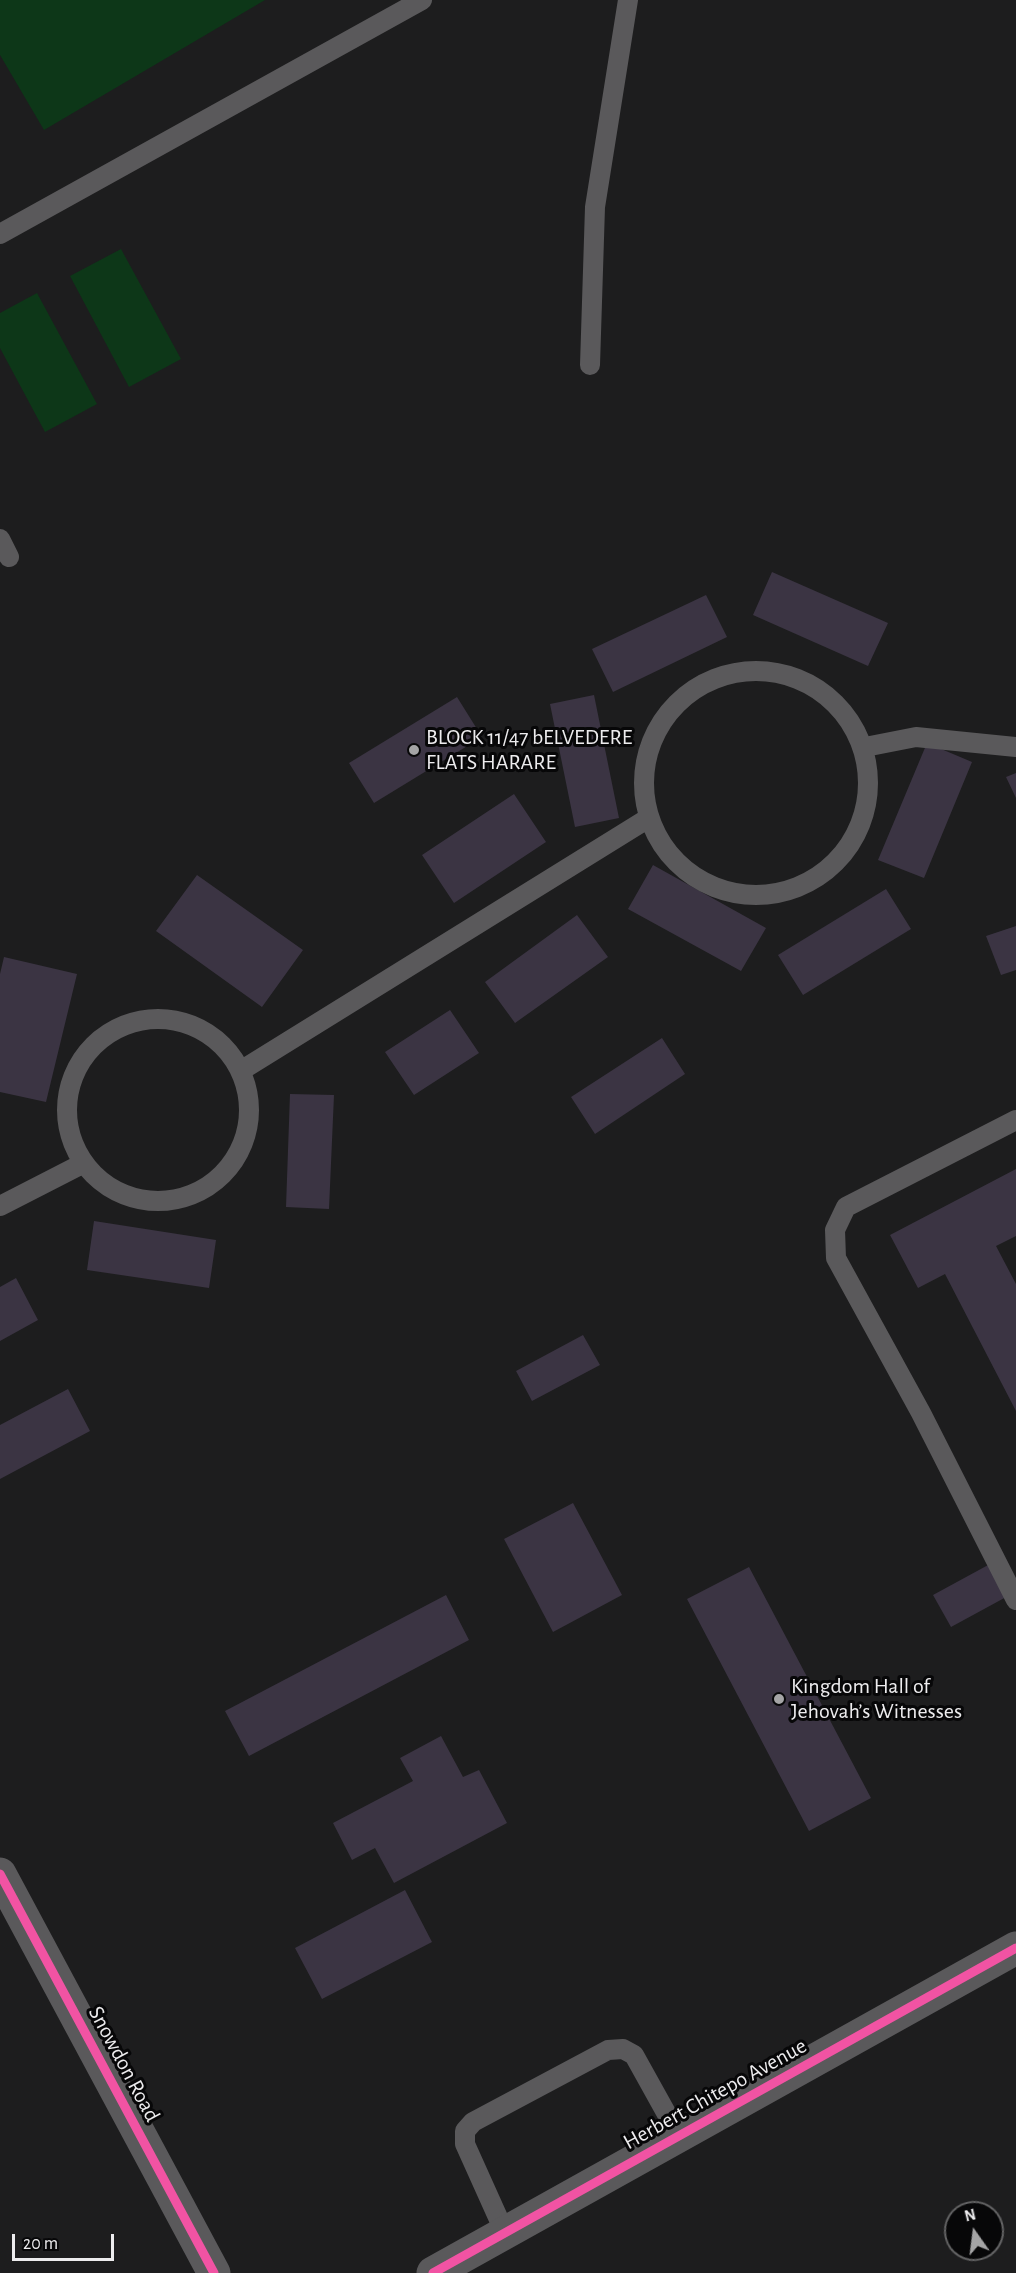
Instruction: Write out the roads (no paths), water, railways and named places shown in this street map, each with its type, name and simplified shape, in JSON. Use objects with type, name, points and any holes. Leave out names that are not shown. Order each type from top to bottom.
[{"type":"street","name":"Snowdon Road","points":[[0,1874],[214,2273]]},
{"type":"street","name":"Herbert Chitepo Avenue","points":[[433,2273],[1016,1948]]},
{"type":"lane","points":[[0,234],[422,0]]},
{"type":"lane","points":[[590,365],[595,207],[628,0]]},
{"type":"lane","points":[[0,539],[9,557]]},
{"type":"lane","points":[[780,671],[833,698],[866,747],[868,806],[842,859],[792,891],[732,894],[680,868],[647,819],[644,760],[671,707],[721,675],[780,671]]},
{"type":"lane","points":[[866,747],[916,737],[1016,747]]},
{"type":"lane","points":[[242,1070],[647,819]]},
{"type":"lane","points":[[160,1017],[209,1032],[242,1070],[250,1124],[226,1173],[180,1200],[125,1197],[82,1164],[65,1116],[67,1106],[76,1066],[111,1029],[160,1017]]},
{"type":"lane","points":[[1016,1120],[846,1207],[835,1230],[836,1258],[921,1413],[1016,1600]]},
{"type":"lane","points":[[0,1206],[82,1164]]},
{"type":"lane","points":[[505,2233],[465,2144],[465,2131],[473,2122],[608,2050],[623,2049],[634,2055],[679,2136]]},
{"type":"place","name":"BLOCK 11/47 bELVEDERE FLATS HARARE","points":[[414,750]]},
{"type":"place","name":"Kingdom Hall of Jehovah’s Witnesses","points":[[779,1699]]}]
